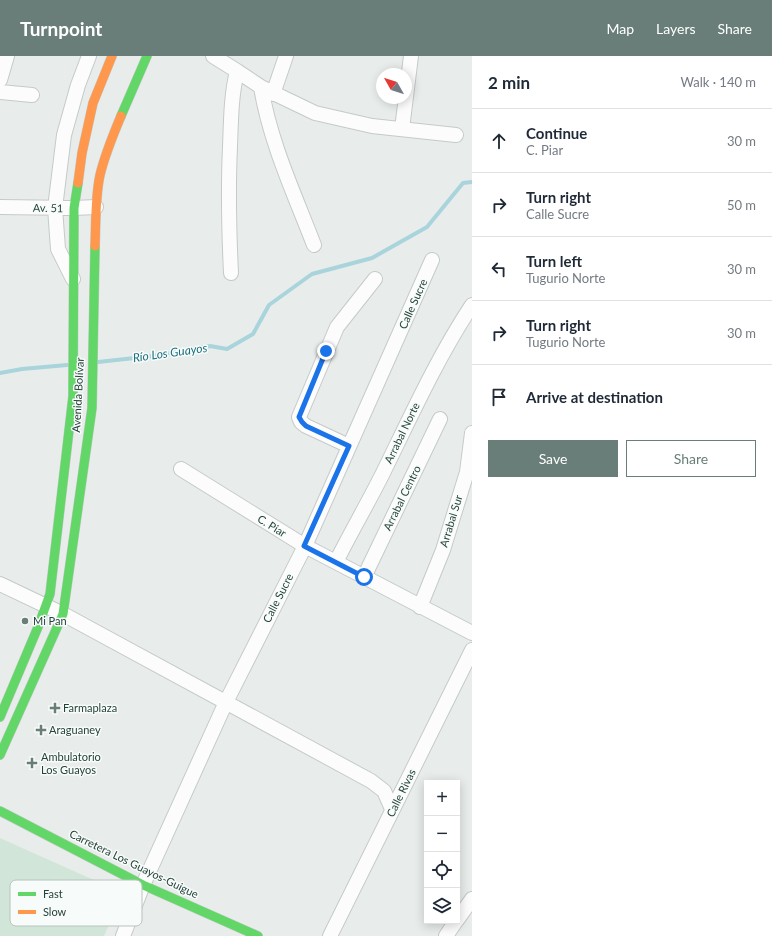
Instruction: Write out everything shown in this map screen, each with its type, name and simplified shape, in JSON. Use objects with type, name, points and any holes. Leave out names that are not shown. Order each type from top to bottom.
[{"type":"main road","name":"Avenida Bolívar","points":[[0,717],[50,594],[74,396],[74,208],[82,153],[93,103],[112,56]]},
{"type":"main road","name":"Avenida Bolívar","points":[[0,755],[63,614],[92,408],[93,297],[96,207],[100,175],[110,140],[147,56]]},
{"type":"main road","name":"Carretera Los Guayos-Guigue","points":[[0,811],[133,880]]},
{"type":"main road","name":"Carretera Los Guayos-Guigue","points":[[143,885],[258,936]]},
{"type":"street","points":[[0,80],[7,56]]},
{"type":"street","points":[[75,283],[58,249],[55,208],[64,135],[78,85],[89,56]]},
{"type":"street","points":[[213,56],[267,91],[315,113],[372,126],[456,135]]},
{"type":"street","points":[[286,56],[267,91],[265,111],[271,134],[314,245]]},
{"type":"street","points":[[402,129],[411,56]]},
{"type":"street","points":[[231,273],[229,188],[230,129],[232,90],[238,71]]},
{"type":"street","points":[[0,92],[32,95]]},
{"type":"street","name":"Av. 51","points":[[0,207],[96,207]]},
{"type":"street","name":"Calle Sucre","points":[[143,885],[226,702],[304,546],[432,260]]},
{"type":"street","points":[[349,446],[306,426],[299,417],[337,327],[375,279]]},
{"type":"street","name":"Arrabal Norte","points":[[336,562],[448,343],[472,305]]},
{"type":"street","name":"Arrabal Centro","points":[[364,577],[440,419]]},
{"type":"street","name":"Arrabal Sur","points":[[420,607],[443,550],[464,479],[472,433]]},
{"type":"street","name":"C. Piar","points":[[181,469],[304,546],[472,633]]},
{"type":"street","points":[[0,584],[63,614],[371,781],[384,791],[392,809]]},
{"type":"street","name":"Calle Rivas","points":[[330,936],[472,650]]},
{"type":"street","points":[[460,917],[472,899]]},
{"type":"street","points":[[446,936],[455,924]]},
{"type":"street","name":"Calle Sucre","points":[[123,936],[127,926]]},
{"type":"green space","points":[[0,838],[94,880],[10,880],[10,926],[108,926],[104,936],[0,936]]},
{"type":"waterway","name":"Río Los Guayos","points":[[98,362],[153,356],[210,346],[227,349],[253,334],[269,305],[312,274],[372,258],[427,227],[463,183],[472,182]]},
{"type":"waterway","name":"Río Los Guayos","points":[[0,373],[22,369],[67,365]]},
{"type":"traffic: fast","points":[[121,116],[147,56]]},
{"type":"traffic: fast","points":[[0,717],[38,627],[50,594],[73,396],[74,208],[78,183]]},
{"type":"traffic: fast","points":[[0,755],[63,614],[92,408],[95,246]]},
{"type":"traffic: fast","points":[[0,811],[133,880]]},
{"type":"traffic: fast","points":[[142,884],[258,936]]},
{"type":"traffic: slow","points":[[78,183],[82,153],[93,103],[112,56]]},
{"type":"traffic: slow","points":[[95,246],[98,184],[112,137],[121,116]]},
{"type":"place","name":"Mi Pan","points":[[25,621]]},
{"type":"place","name":"Farmaplaza","points":[[55,708]]},
{"type":"place","name":"Araguaney","points":[[41,730]]},
{"type":"place","name":"Ambulatorio Los Guayos","points":[[32,763]]},
{"type":"route","points":[[326,351],[299,417],[306,426],[349,446],[304,546],[364,577]]}]
